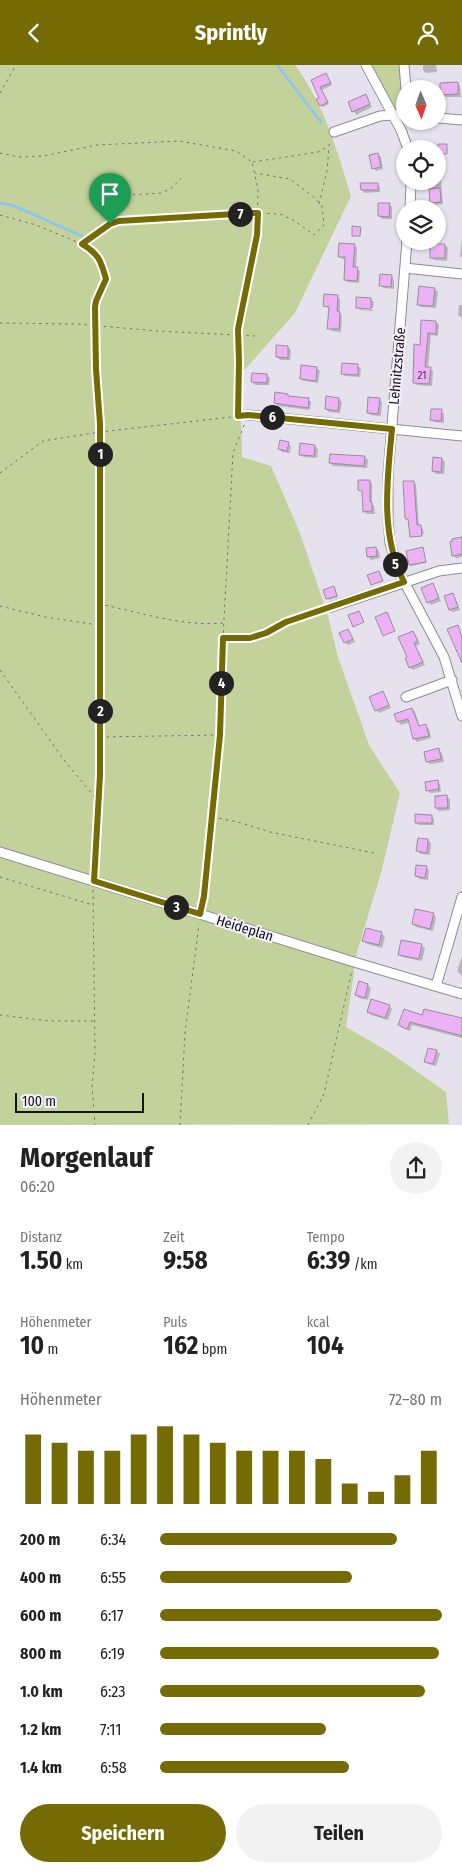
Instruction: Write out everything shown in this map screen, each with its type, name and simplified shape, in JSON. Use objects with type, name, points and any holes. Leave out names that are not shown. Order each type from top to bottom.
[{"type":"street","points":[[366,65],[404,140]]},
{"type":"street","points":[[404,65],[405,80]]},
{"type":"street","points":[[334,132],[375,117],[396,114]]},
{"type":"street","points":[[446,118],[462,120]]},
{"type":"street","name":"Lehnitzstraße","points":[[406,250],[388,474],[388,520],[392,553],[404,582],[433,634],[452,680],[462,716]]},
{"type":"street","points":[[405,268],[462,274]]},
{"type":"street","points":[[248,415],[462,436]]},
{"type":"street","points":[[331,607],[439,571],[462,568]]},
{"type":"street","points":[[406,697],[452,680]]},
{"type":"street","name":"Heideplan","points":[[0,852],[462,994]]},
{"type":"street","points":[[436,986],[462,897]]},
{"type":"path","points":[[0,93],[16,65]]},
{"type":"path","points":[[319,204],[327,171],[329,146],[334,132]]},
{"type":"path","points":[[0,153],[20,157],[43,156],[97,145],[179,141],[236,151],[252,162],[258,191],[257,235],[238,334],[238,416]]},
{"type":"path","points":[[252,162],[318,152],[329,146]]},
{"type":"path","points":[[82,244],[110,224],[119,221],[258,213],[280,214],[295,221],[314,235],[324,225],[322,206],[290,179],[255,173]]},
{"type":"path","points":[[110,224],[115,207],[129,195],[162,193],[173,187],[181,178]]},
{"type":"path","points":[[0,215],[36,225],[94,251],[102,264],[106,279],[96,301],[95,325],[100,432],[100,737],[93,905],[95,1021],[92,1086],[95,1125]]},
{"type":"path","points":[[0,323],[95,325],[158,331],[255,335]]},
{"type":"path","points":[[0,473],[43,441],[100,432],[248,415],[234,453],[223,638],[220,735],[204,896],[185,1033],[180,1125]]},
{"type":"path","points":[[99,604],[156,617],[211,624],[224,623]]},
{"type":"path","points":[[0,606],[45,617],[99,626]]},
{"type":"path","points":[[223,638],[250,638],[266,633],[286,622],[331,607]]},
{"type":"path","points":[[0,670],[64,760],[98,801]]},
{"type":"path","points":[[100,737],[220,735]]},
{"type":"path","points":[[212,817],[238,822],[270,832],[374,853]]},
{"type":"path","points":[[0,877],[93,905]]},
{"type":"path","points":[[308,1125],[324,1094],[354,962]]},
{"type":"path","points":[[0,1015],[49,1021],[95,1021]]},
{"type":"green space","points":[[0,65],[295,65],[322,111],[351,196],[295,313],[240,375],[242,457],[271,466],[300,533],[328,616],[338,657],[369,745],[400,793],[381,873],[357,952],[346,1027],[389,1052],[446,1092],[449,1124],[0,1125]]},
{"type":"green space","points":[[366,65],[404,65],[404,80],[396,80],[396,114],[392,114]]},
{"type":"building","points":[[326,73],[331,83],[320,87],[328,102],[320,106],[316,99],[319,98],[311,80]]},
{"type":"building","points":[[458,82],[458,94],[446,95],[446,83]]},
{"type":"building","points":[[366,94],[370,104],[352,112],[348,102]]},
{"type":"building","points":[[378,153],[381,167],[372,169],[369,155]]},
{"type":"building","points":[[360,183],[378,183],[378,190],[361,190]]},
{"type":"building","points":[[429,190],[440,190],[441,200],[430,200]]},
{"type":"building","points":[[378,203],[390,203],[389,217],[378,216]]},
{"type":"building","points":[[352,226],[361,227],[360,236],[352,236]]},
{"type":"building","points":[[339,243],[355,244],[353,267],[358,267],[357,281],[344,280],[345,257],[338,257]]},
{"type":"building","points":[[430,250],[445,250],[445,258],[430,258]]},
{"type":"building","points":[[380,274],[392,275],[391,287],[379,286]]},
{"type":"building","points":[[419,286],[435,288],[433,306],[417,305]]},
{"type":"building","points":[[324,294],[338,295],[339,329],[327,329],[329,307],[323,306]]},
{"type":"building","points":[[356,297],[371,298],[371,309],[356,308]]},
{"type":"building","points":[[421,320],[436,321],[436,334],[428,333],[425,367],[431,367],[429,384],[413,383],[414,344],[420,345]]},
{"type":"building","points":[[276,345],[288,346],[288,358],[276,357]]},
{"type":"building","points":[[342,363],[358,364],[358,375],[341,374]]},
{"type":"building","points":[[301,365],[317,367],[316,381],[300,379]]},
{"type":"building","points":[[252,373],[267,374],[267,383],[251,382]]},
{"type":"building","points":[[275,392],[288,394],[288,396],[309,398],[308,408],[274,403]]},
{"type":"building","points":[[326,396],[339,398],[338,411],[325,409]]},
{"type":"building","points":[[368,397],[380,398],[378,414],[367,413]]},
{"type":"building","points":[[431,409],[442,409],[441,421],[430,420]]},
{"type":"building","points":[[280,440],[289,442],[287,451],[278,449]]},
{"type":"building","points":[[300,443],[315,445],[314,456],[299,455]]},
{"type":"building","points":[[330,454],[365,456],[364,466],[329,463]]},
{"type":"building","points":[[433,457],[442,458],[441,472],[432,471]]},
{"type":"building","points":[[358,480],[370,480],[372,511],[363,512],[362,491],[358,490]]},
{"type":"building","points":[[403,481],[414,481],[417,525],[421,525],[422,536],[410,537],[408,519],[405,519]]},
{"type":"building","points":[[462,537],[462,554],[452,556],[450,542],[452,539]]},
{"type":"building","points":[[376,547],[377,556],[367,557],[366,548]]},
{"type":"building","points":[[423,547],[426,562],[409,565],[406,551]]},
{"type":"building","points":[[379,571],[383,581],[371,585],[367,575]]},
{"type":"building","points":[[433,583],[439,598],[427,603],[421,588]]},
{"type":"building","points":[[334,586],[337,596],[326,599],[323,590]]},
{"type":"building","points":[[453,593],[458,607],[449,610],[444,596]]},
{"type":"building","points":[[359,611],[364,622],[353,627],[348,615]]},
{"type":"building","points":[[387,612],[395,631],[383,636],[375,617]]},
{"type":"building","points":[[458,625],[462,637],[462,663],[447,629]]},
{"type":"building","points":[[348,629],[353,639],[344,643],[339,633]]},
{"type":"building","points":[[413,631],[418,641],[414,643],[423,662],[409,668],[405,658],[407,657],[398,637]]},
{"type":"building","points":[[383,691],[389,705],[375,711],[369,697]]},
{"type":"building","points":[[412,708],[419,726],[426,724],[429,736],[413,739],[408,719],[397,722],[394,714]]},
{"type":"building","points":[[439,748],[441,759],[426,762],[424,752]]},
{"type":"building","points":[[438,780],[439,789],[426,791],[425,782]]},
{"type":"building","points":[[447,795],[448,808],[435,808],[435,796]]},
{"type":"building","points":[[415,814],[432,815],[432,823],[415,823]]},
{"type":"building","points":[[418,838],[428,839],[427,853],[416,851]]},
{"type":"building","points":[[416,865],[427,866],[425,878],[415,876]]},
{"type":"building","points":[[415,909],[434,913],[430,929],[412,924]]},
{"type":"building","points":[[366,928],[382,932],[379,945],[362,941]]},
{"type":"building","points":[[401,940],[422,944],[419,959],[398,955]]},
{"type":"building","points":[[359,981],[368,984],[365,998],[355,995]]},
{"type":"building","points":[[371,999],[390,1005],[385,1018],[367,1012]]},
{"type":"building","points":[[404,1009],[422,1015],[424,1009],[462,1018],[462,1036],[410,1022],[407,1029],[398,1025]]},
{"type":"building","points":[[428,1048],[437,1050],[433,1064],[424,1062]]},
{"type":"waterway","points":[[277,65],[321,122]]},
{"type":"waterway","points":[[0,203],[12,205],[82,236]]},
{"type":"route","points":[[258,213],[257,235],[238,329],[238,416],[248,415],[392,429],[388,474],[388,520],[394,562],[404,582],[286,622],[266,633],[250,638],[223,638],[217,771],[204,896],[200,914],[94,881],[100,775],[100,424],[96,369],[95,307],[106,279],[102,264],[94,251],[82,244],[110,224],[119,221],[258,213]]}]
